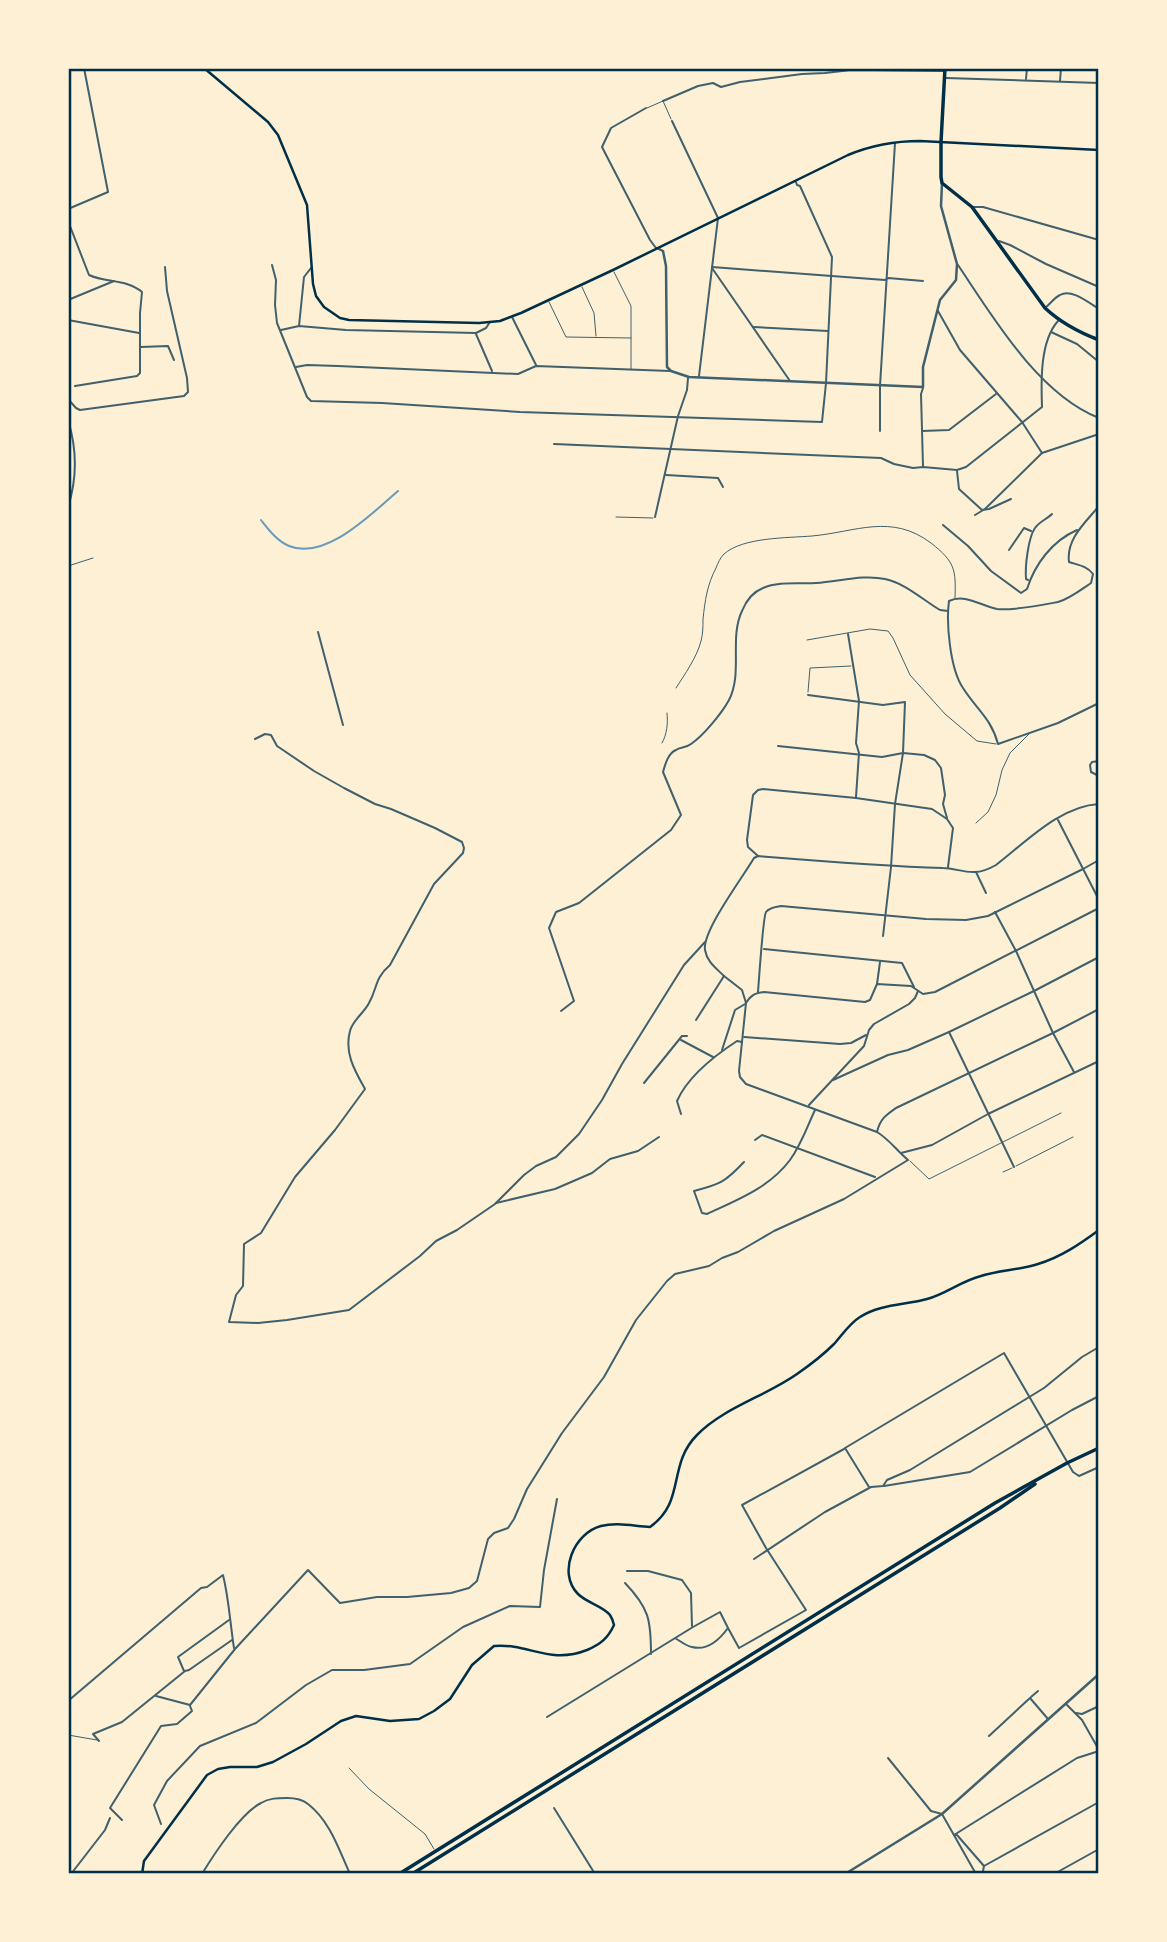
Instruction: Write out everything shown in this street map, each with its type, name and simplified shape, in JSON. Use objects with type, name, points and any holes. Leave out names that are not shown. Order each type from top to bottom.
[{"type":"main road","points":[[204,68],[268,122],[278,135],[307,205],[311,268],[316,296],[324,307],[345,319],[490,323],[512,317],[860,150],[895,142],[1099,150]]},
{"type":"main road","points":[[945,70],[941,142],[943,183],[972,207],[1045,308],[1078,332],[1099,340]]},
{"type":"main road","points":[[142,1874],[144,1861],[207,1775],[218,1769],[257,1767],[273,1762],[341,1721],[356,1716],[390,1721],[419,1719],[434,1712],[450,1699],[472,1665],[494,1646],[512,1646],[555,1656],[575,1654],[609,1638],[614,1625],[610,1614],[579,1595],[569,1580],[569,1562],[577,1542],[587,1532],[600,1526],[618,1523],[650,1527],[660,1520],[669,1507],[685,1449],[698,1433],[817,1360],[860,1316],[887,1307],[928,1299],[981,1275],[1039,1264],[1065,1253],[1099,1230]]},
{"type":"main road","points":[[399,1874],[995,1503],[1099,1448]]},
{"type":"main road","points":[[412,1874],[840,1609],[1000,1508],[1048,1474]]},
{"type":"main road","points":[[836,1603],[840,1609]]},
{"type":"street","points":[[68,209],[108,192],[84,68]]},
{"type":"street","points":[[1026,80],[1027,68]]},
{"type":"street","points":[[1060,82],[1061,68]]},
{"type":"street","points":[[663,101],[713,83],[721,87],[740,82],[851,69],[945,70]]},
{"type":"street","points":[[945,78],[1099,83]]},
{"type":"street","points":[[646,108],[611,128],[602,147],[650,240],[663,251],[666,265],[667,366],[671,371]]},
{"type":"street","points":[[672,121],[718,218],[699,377]]},
{"type":"street","points":[[880,431],[880,386],[895,142]]},
{"type":"street","points":[[272,265],[276,280],[275,316],[309,400],[382,402],[520,412],[822,422],[832,257],[796,181]]},
{"type":"street","points":[[943,183],[941,206],[957,264],[999,327],[1046,384],[1080,409],[1099,418]]},
{"type":"street","points":[[972,207],[983,207],[1031,219],[1099,240]]},
{"type":"street","points":[[68,221],[86,273],[91,277],[115,280],[142,292],[141,372],[138,376],[75,386]]},
{"type":"street","points":[[994,240],[1010,244],[1046,264],[1099,287]]},
{"type":"street","points":[[923,467],[923,367],[940,300],[956,280],[957,264]]},
{"type":"street","points":[[68,399],[80,410],[184,397],[188,392],[167,291],[165,267]]},
{"type":"street","points":[[711,267],[923,281]]},
{"type":"street","points":[[711,267],[790,382]]},
{"type":"street","points":[[299,326],[304,277],[311,268]]},
{"type":"street","points":[[68,300],[115,280]]},
{"type":"street","points":[[1045,308],[1065,293],[1099,309]]},
{"type":"street","points":[[937,310],[960,350],[1022,422],[1042,453]]},
{"type":"street","points":[[512,317],[536,366]]},
{"type":"street","points":[[68,320],[140,333]]},
{"type":"street","points":[[554,444],[758,454],[820,454],[881,458],[913,468],[957,470],[966,467],[1042,407],[1041,378],[1050,331],[1058,320]]},
{"type":"street","points":[[280,330],[299,326],[346,330],[476,333],[490,323]]},
{"type":"street","points":[[752,327],[829,331]]},
{"type":"street","points":[[1050,331],[1077,344],[1099,362]]},
{"type":"street","points":[[476,333],[493,373]]},
{"type":"street","points":[[140,347],[168,346],[174,360]]},
{"type":"street","points":[[295,367],[307,365],[518,374],[536,366],[631,369],[671,371],[689,377],[923,387]]},
{"type":"street","points":[[655,517],[689,377]]},
{"type":"street","points":[[922,432],[949,429],[997,393]]},
{"type":"street","points":[[68,420],[73,438],[75,469],[68,508]]},
{"type":"street","points":[[975,515],[1042,453],[1099,434]]},
{"type":"street","points":[[957,470],[959,489],[982,510]]},
{"type":"street","points":[[665,475],[718,478],[723,487]]},
{"type":"street","points":[[982,510],[1011,499]]},
{"type":"street","points":[[1099,506],[1078,530],[1069,550],[1069,562],[1084,566],[1093,574],[1091,583],[1058,601],[997,608],[956,598],[949,601],[948,611],[948,627],[957,678],[992,726],[998,744],[1058,723],[1099,703]]},
{"type":"street","points":[[1029,580],[1026,579],[1025,571],[1032,531],[1052,513]]},
{"type":"street","points":[[943,526],[968,546],[991,571],[1021,593],[1027,589],[1035,568],[1051,548],[1066,535],[1078,530]]},
{"type":"street","points":[[1010,551],[1024,528],[1032,531]]},
{"type":"street","points":[[561,1011],[573,1000],[549,928],[556,912],[579,903],[671,830],[681,815],[663,772],[665,764],[671,753],[691,745],[722,711],[730,698],[734,685],[740,615],[754,592],[779,585],[884,579],[898,584],[940,610],[948,611]]},
{"type":"street","points":[[318,632],[343,725]]},
{"type":"street","points":[[848,634],[859,701],[856,798]]},
{"type":"street","points":[[808,695],[883,705],[905,702],[903,753],[895,804],[883,936]]},
{"type":"street","points":[[255,739],[265,734],[271,735],[277,746],[314,771],[375,804],[444,832],[462,842],[464,848],[463,853],[434,884],[390,965],[379,974],[369,1003],[350,1030],[348,1054],[365,1089],[295,1177],[261,1233],[244,1244],[243,1286],[236,1295],[229,1321],[258,1323],[349,1310],[436,1241],[495,1204],[536,1166],[556,1157],[579,1134],[602,1100],[684,965],[705,942],[717,916],[754,858],[758,856],[844,861],[976,872],[996,865],[1071,810],[1099,804]]},
{"type":"street","points":[[778,746],[882,757],[903,753],[924,755],[935,760],[942,768],[943,804],[953,828],[948,868]]},
{"type":"street","points":[[1099,761],[1090,765],[1091,772],[1099,776]]},
{"type":"street","points":[[758,856],[748,847],[747,840],[753,795],[758,790],[856,798],[932,809],[947,819]]},
{"type":"street","points":[[1057,818],[1099,900]]},
{"type":"street","points":[[758,993],[765,913],[771,908],[781,906],[926,919],[978,919],[1099,860]]},
{"type":"street","points":[[976,872],[986,893]]},
{"type":"street","points":[[877,984],[911,986],[923,994],[935,992],[1099,908]]},
{"type":"street","points":[[995,912],[1075,1073]]},
{"type":"street","points":[[190,1705],[235,1649],[308,1570],[340,1604],[377,1597],[451,1593],[469,1588],[477,1581],[488,1539],[494,1533],[508,1528],[514,1520],[527,1489],[562,1433],[604,1377],[636,1320],[675,1273],[709,1266],[738,1252],[775,1231],[844,1199],[908,1160],[890,1140],[877,1132],[746,1084],[739,1071],[746,1003],[742,990],[709,961],[705,942]]},
{"type":"street","points":[[763,948],[902,963],[911,984],[918,991]]},
{"type":"street","points":[[830,1081],[949,1032],[1099,957]]},
{"type":"street","points":[[722,1051],[735,1010],[751,996],[758,993],[865,1002],[870,1000],[877,984],[880,961]]},
{"type":"street","points":[[696,1020],[724,976]]},
{"type":"street","points":[[743,1037],[851,1043],[867,1034],[877,1021],[909,1004],[918,991]]},
{"type":"street","points":[[877,1132],[884,1116],[896,1108],[1099,1009]]},
{"type":"street","points":[[949,1032],[1014,1167]]},
{"type":"street","points":[[808,1106],[864,1046],[867,1034]]},
{"type":"street","points":[[644,1083],[682,1036],[687,1036]]},
{"type":"street","points":[[680,1040],[714,1058]]},
{"type":"street","points":[[681,1114],[677,1101],[682,1088],[722,1051],[737,1041],[743,1042]]},
{"type":"street","points":[[900,1154],[932,1145],[988,1114],[1099,1061]]},
{"type":"street","points":[[744,1162],[727,1180],[694,1191],[702,1213],[707,1214],[761,1187],[789,1161],[815,1110]]},
{"type":"street","points":[[755,1140],[762,1135],[876,1178]]},
{"type":"street","points":[[495,1204],[555,1189],[592,1173],[610,1160],[638,1152],[659,1137]]},
{"type":"street","points":[[883,1486],[887,1480],[910,1470],[1030,1396],[1099,1347]]},
{"type":"street","points":[[547,1717],[720,1612],[739,1648],[806,1611],[742,1505],[845,1448],[1004,1353],[1073,1472],[1079,1476],[1099,1467]]},
{"type":"street","points":[[754,1559],[824,1512],[869,1488],[970,1472],[1099,1396]]},
{"type":"street","points":[[845,1448],[869,1488]]},
{"type":"street","points":[[161,1824],[154,1805],[167,1781],[200,1746],[256,1723],[306,1685],[332,1670],[365,1670],[410,1664],[463,1627],[510,1606],[540,1607],[557,1499]]},
{"type":"street","points":[[626,1572],[648,1571],[682,1580],[691,1593],[692,1627]]},
{"type":"street","points":[[68,1701],[201,1588],[207,1587],[223,1575],[229,1598],[229,1619],[235,1649]]},
{"type":"street","points":[[625,1583],[648,1614],[651,1654]]},
{"type":"street","points":[[185,1671],[178,1657],[229,1619]]},
{"type":"street","points":[[675,1639],[692,1647],[701,1647],[719,1640],[727,1628]]},
{"type":"street","points":[[99,1741],[93,1734],[122,1722],[185,1671],[233,1640]]},
{"type":"street","points":[[845,1874],[942,1814],[1099,1674]]},
{"type":"street","points":[[989,1736],[1038,1691]]},
{"type":"street","points":[[156,1696],[190,1705]]},
{"type":"street","points":[[1030,1698],[1049,1720]]},
{"type":"street","points":[[954,1835],[1077,1758],[1099,1751],[1082,1720],[1066,1704]]},
{"type":"street","points":[[122,1820],[110,1808],[161,1727],[177,1724],[192,1712],[190,1705]]},
{"type":"street","points":[[1074,1712],[1082,1714],[1099,1706]]},
{"type":"street","points":[[888,1758],[931,1811],[942,1814],[976,1874]]},
{"type":"street","points":[[202,1874],[215,1852],[250,1810],[262,1801],[294,1798],[308,1804],[328,1826],[350,1874]]},
{"type":"street","points":[[982,1873],[984,1866],[1099,1802]]},
{"type":"street","points":[[554,1808],[595,1874]]},
{"type":"street","points":[[71,1874],[105,1830],[110,1818]]},
{"type":"street","points":[[954,1835],[957,1835],[984,1866]]},
{"type":"street","points":[[1054,1874],[1099,1849]]},
{"type":"lane","points":[[646,108],[663,101],[672,121]]},
{"type":"lane","points":[[613,270],[631,306],[631,369]]},
{"type":"lane","points":[[581,285],[594,313],[596,338]]},
{"type":"lane","points":[[548,300],[566,337],[631,338]]},
{"type":"lane","points":[[616,517],[655,517]]},
{"type":"lane","points":[[676,688],[701,641],[706,593],[711,576],[722,556],[738,546],[823,535],[866,526],[904,528],[923,537],[951,562],[956,575],[956,598]]},
{"type":"lane","points":[[68,566],[93,558]]},
{"type":"lane","points":[[807,640],[870,629],[888,631],[910,675],[945,714],[977,741],[990,745],[998,744]]},
{"type":"lane","points":[[808,695],[810,668],[853,665]]},
{"type":"lane","points":[[662,743],[668,722],[667,713]]},
{"type":"lane","points":[[976,823],[988,812],[1010,753],[1030,732]]},
{"type":"lane","points":[[908,1160],[929,1179],[1061,1113]]},
{"type":"lane","points":[[1003,1172],[1073,1137]]},
{"type":"lane","points":[[68,1735],[99,1741]]},
{"type":"lane","points":[[349,1768],[369,1789],[425,1834],[435,1851]]},
{"type":"waterway","points":[[261,520],[277,538],[289,546],[303,549],[318,547],[348,532],[398,491]]}]
